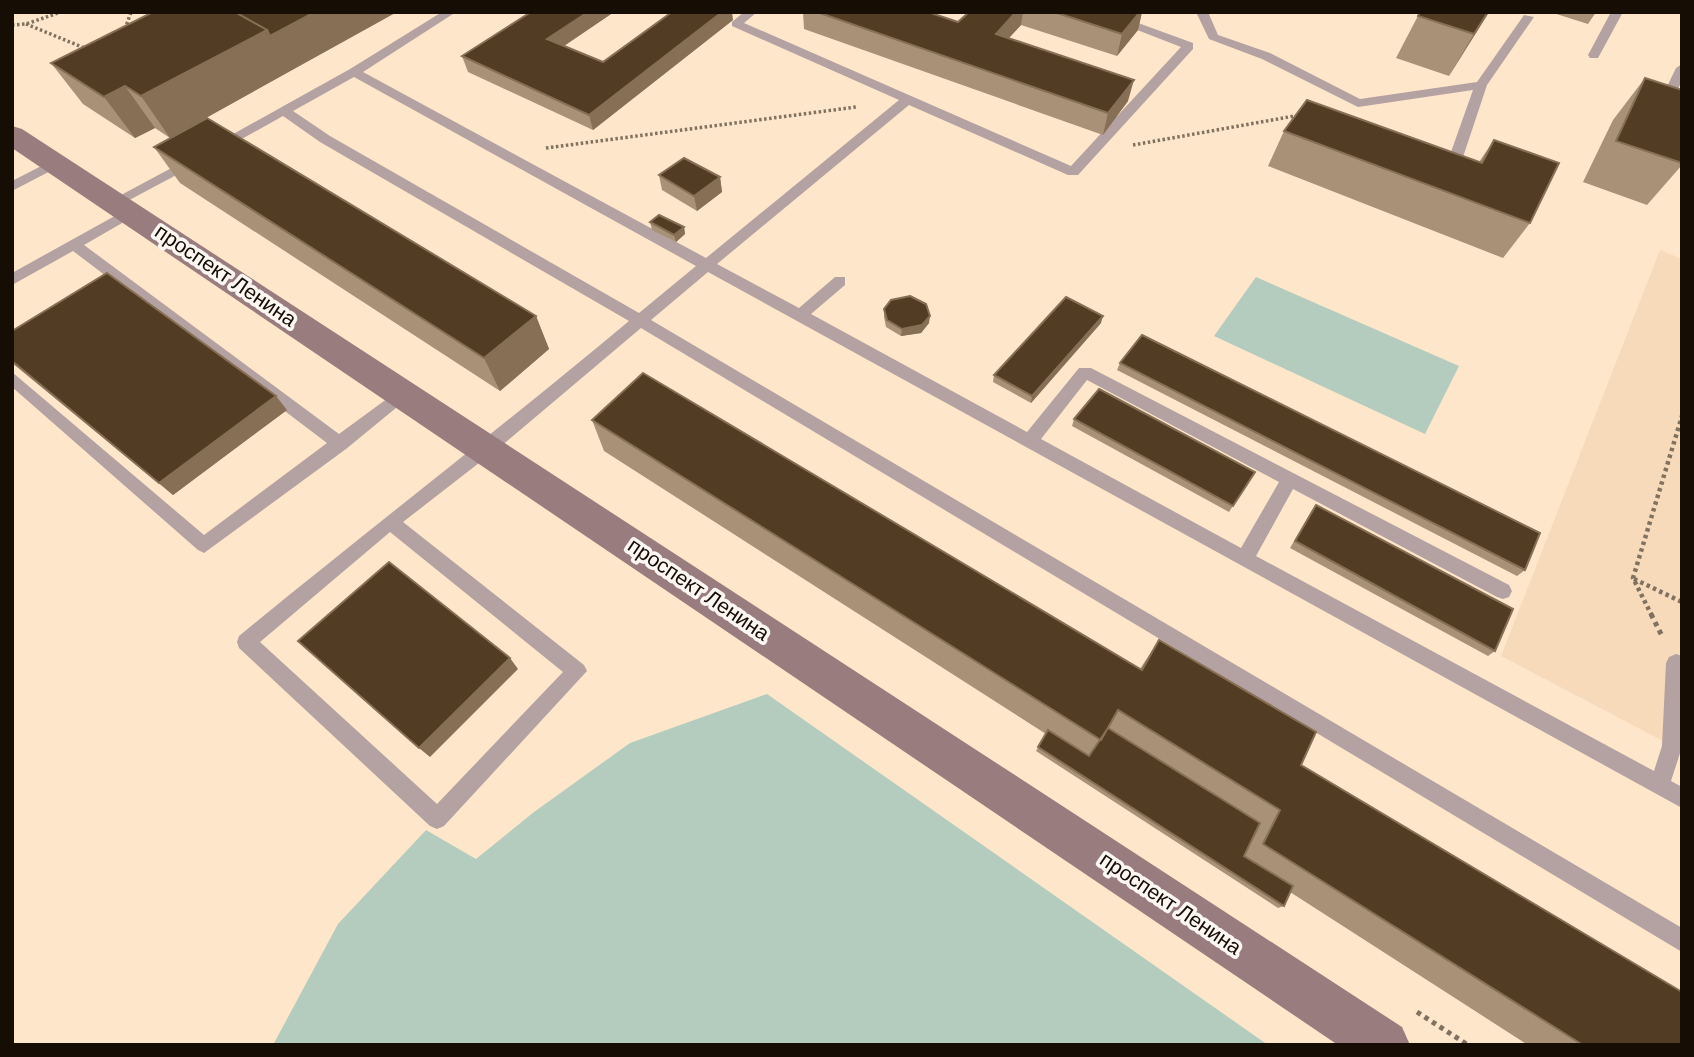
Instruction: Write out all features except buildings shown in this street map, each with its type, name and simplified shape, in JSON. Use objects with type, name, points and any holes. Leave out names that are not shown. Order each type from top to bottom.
[{"type":"main road","name":"проспект Ленина","points":[[12,135],[1384,1045]]},
{"type":"lane","points":[[12,280],[74,245],[123,207],[283,110],[354,72],[450,12]]},
{"type":"lane","points":[[751,12],[736,23],[1073,172],[1189,47],[1097,12]]},
{"type":"lane","points":[[1202,12],[1213,37],[1266,56],[1359,103],[1481,85]]},
{"type":"lane","points":[[1594,55],[1617,12]]},
{"type":"lane","points":[[1453,166],[1481,85],[1528,17]]},
{"type":"lane","points":[[1668,97],[1682,68]]},
{"type":"lane","points":[[354,72],[1682,798]]},
{"type":"lane","points":[[390,522],[578,671],[437,819],[246,642],[390,522],[487,448],[638,319],[907,100]]},
{"type":"lane","points":[[283,110],[325,139],[638,319],[1682,941]]},
{"type":"lane","points":[[12,187],[55,163]]},
{"type":"lane","points":[[74,245],[340,444]]},
{"type":"lane","points":[[799,316],[840,281]]},
{"type":"lane","points":[[1028,442],[1085,372],[1503,591]]},
{"type":"lane","points":[[12,379],[204,545],[405,394]]},
{"type":"lane","points":[[1244,560],[1290,479]]},
{"type":"lane","points":[[1659,786],[1672,746],[1676,663]]},
{"type":"path","points":[[12,25],[26,24],[61,12]]},
{"type":"path","points":[[122,36],[131,12]]},
{"type":"path","points":[[26,24],[89,49]]},
{"type":"path","points":[[499,150],[539,149],[907,100]]},
{"type":"path","points":[[1091,152],[1359,103]]},
{"type":"path","points":[[1676,663],[1633,578],[1682,416]]},
{"type":"path","points":[[1633,578],[1682,602]]},
{"type":"shaded area","points":[[1660,250],[1682,259],[1682,751],[1501,656]]},
{"type":"green space","points":[[1256,277],[1459,366],[1425,434],[1214,336]]},
{"type":"green space","points":[[767,694],[1268,1045],[273,1045],[338,924],[426,830],[476,859],[534,812],[630,743]]}]
